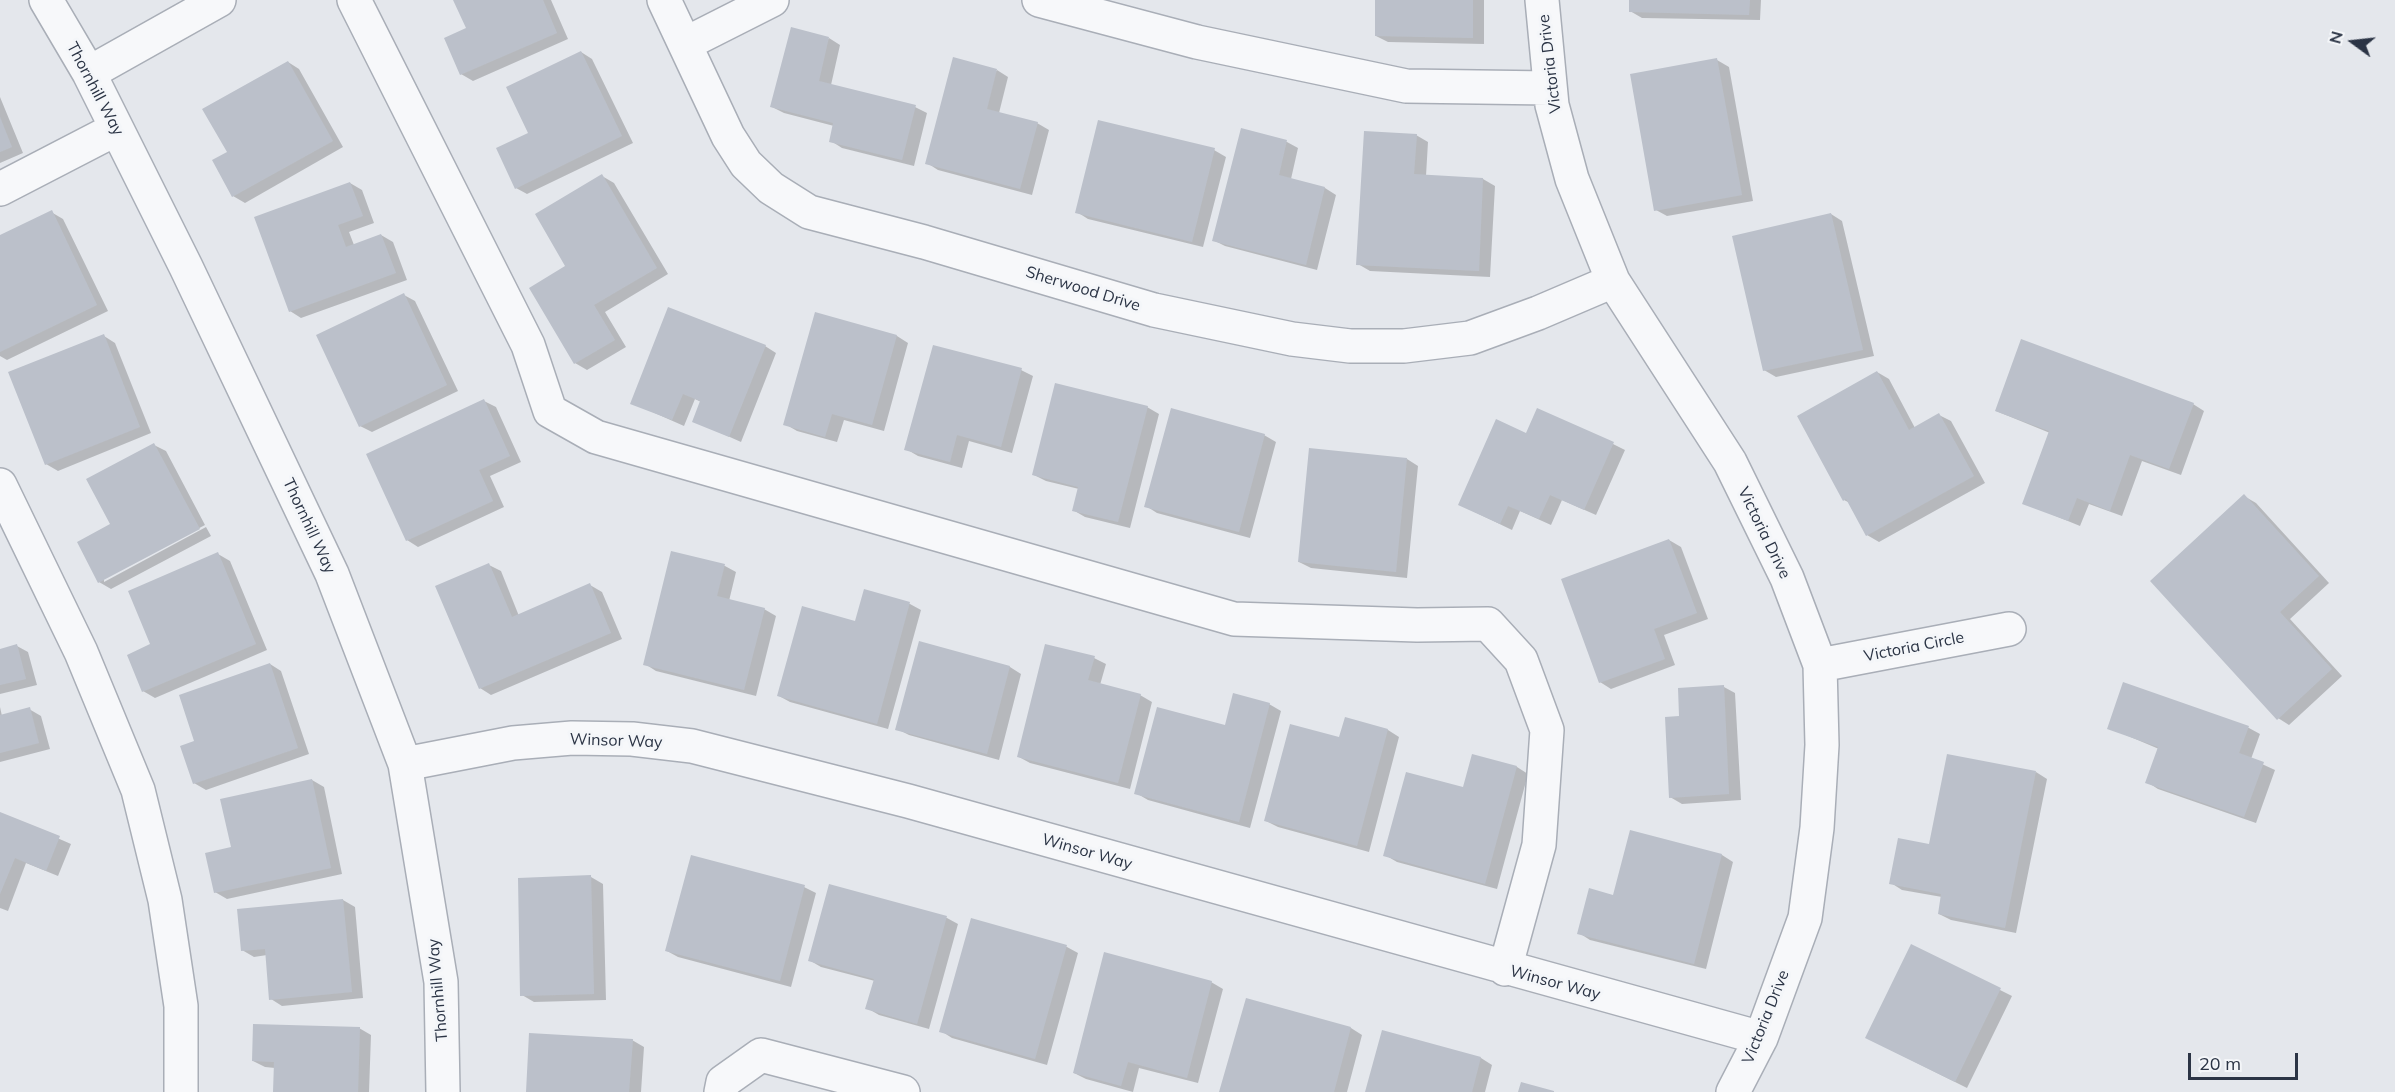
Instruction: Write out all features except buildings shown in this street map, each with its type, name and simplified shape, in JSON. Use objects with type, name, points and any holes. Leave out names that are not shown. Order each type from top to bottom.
[{"type":"street","name":"Thornhill Way","points":[[46,0],[89,73],[191,278],[332,574],[405,764],[441,982],[443,1092]]},
{"type":"street","points":[[89,73],[219,0]]},
{"type":"street","points":[[354,0],[528,345],[550,411],[596,437],[1234,619],[1417,626],[1488,624],[1521,660],[1547,730],[1539,845],[1505,969]]},
{"type":"street","name":"Sherwood Drive","points":[[664,0],[728,136],[746,164],[771,188],[809,212],[924,242],[1154,310],[1292,339],[1350,346],[1404,346],[1470,338],[1538,313],[1613,281]]},
{"type":"street","points":[[685,44],[772,0]]},
{"type":"street","points":[[1039,0],[1197,42],[1406,86],[1550,88]]},
{"type":"street","name":"Victoria Drive","points":[[1542,0],[1552,105],[1572,179],[1613,281],[1730,462],[1787,578],[1820,665],[1822,744],[1817,828],[1805,918],[1761,1038],[1733,1092]]},
{"type":"street","points":[[0,189],[116,129]]},
{"type":"street","points":[[0,485],[81,652],[138,790],[165,900],[181,1006],[181,1092]]},
{"type":"street","name":"Victoria Circle","points":[[1820,665],[2009,629]]},
{"type":"street","name":"Winsor Way","points":[[405,764],[513,743],[572,738],[632,739],[692,746],[908,801],[1505,969],[1761,1038]]},
{"type":"street","points":[[721,1092],[723,1082],[761,1055],[903,1092]]}]
